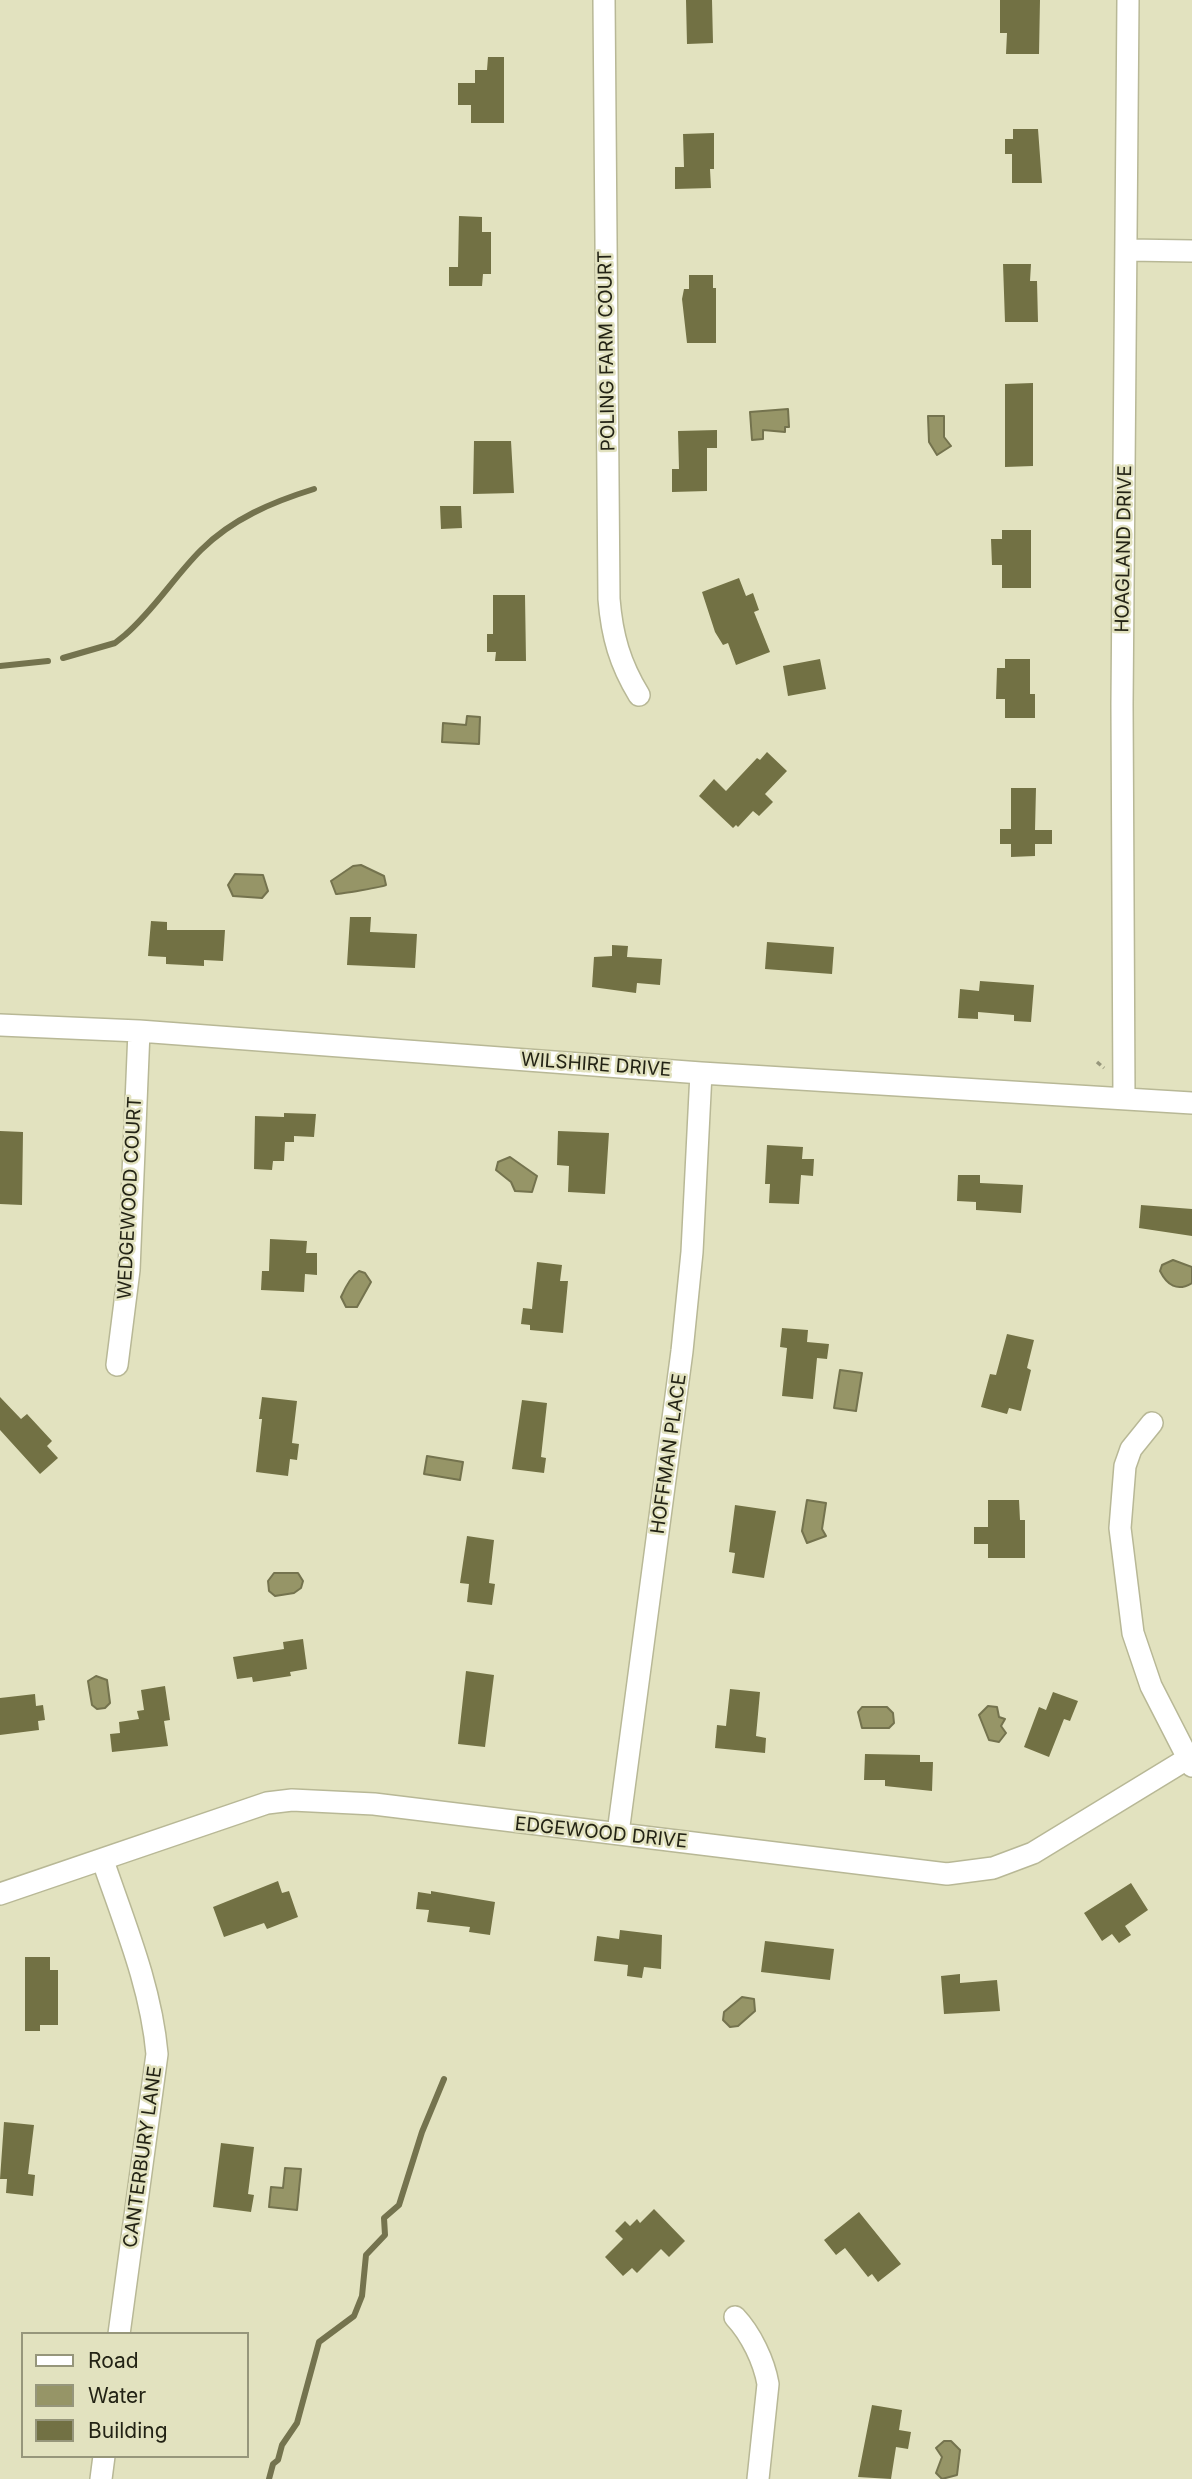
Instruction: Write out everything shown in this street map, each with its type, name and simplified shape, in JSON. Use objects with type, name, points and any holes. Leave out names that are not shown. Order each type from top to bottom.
[{"type":"street","name":"POLING FARM COURT","points":[[604,0],[609,599],[616,651],[623,669],[639,695]]},
{"type":"street","name":"HOAGLAND DRIVE","points":[[1124,1098],[1122,704],[1128,250],[1128,0]]},
{"type":"street","points":[[1128,250],[1192,251]]},
{"type":"street","name":"WILSHIRE DRIVE","points":[[0,1025],[139,1031],[701,1073],[1192,1103]]},
{"type":"street","name":"WEDGEWOOD COURT","points":[[117,1365],[129,1270],[139,1031]]},
{"type":"street","name":"HOFFMAN PLACE","points":[[618,1833],[682,1352],[701,1073]]},
{"type":"street","points":[[1152,1423],[1130,1449],[1125,1466],[1120,1528],[1133,1633],[1151,1686],[1190,1762]]},
{"type":"street","name":"EDGEWOOD DRIVE","points":[[0,1894],[267,1803],[292,1800],[374,1804],[947,1874],[981,1870],[1033,1853],[1062,1839],[1190,1762]]},
{"type":"street","name":"CANTERBURY LANE","points":[[103,1861],[143,1978],[154,2019],[157,2054],[119,2332]]},
{"type":"street","points":[[735,2317],[743,2326],[765,2369],[768,2384],[758,2479]]},
{"type":"street","points":[[100,2479],[104,2458]]},
{"type":"path","points":[[1097,1062],[1106,1069]]},
{"type":"water","points":[[788,409],[789,427],[785,427],[785,432],[763,430],[763,439],[752,440],[750,412]]},
{"type":"water","points":[[928,416],[944,416],[944,437],[951,446],[937,455],[929,442]]},
{"type":"water","points":[[467,716],[480,717],[479,744],[442,742],[443,723],[466,725]]},
{"type":"water","points":[[361,865],[384,876],[386,885],[336,894],[331,881],[353,866]]},
{"type":"water","points":[[235,874],[263,875],[268,891],[262,898],[233,896],[228,885]]},
{"type":"water","points":[[510,1157],[537,1176],[532,1192],[515,1191],[511,1182],[496,1170],[498,1162]]},
{"type":"water","points":[[1173,1260],[1192,1267],[1192,1283],[1177,1287],[1166,1280],[1160,1271],[1162,1265]]},
{"type":"water","points":[[359,1271],[365,1273],[371,1282],[357,1307],[346,1307],[341,1297],[346,1286]]},
{"type":"water","points":[[840,1370],[862,1373],[856,1411],[834,1408]]},
{"type":"water","points":[[427,1456],[463,1462],[460,1480],[424,1474]]},
{"type":"water","points":[[807,1500],[826,1503],[822,1529],[826,1536],[807,1543],[802,1531]]},
{"type":"water","points":[[274,1573],[298,1573],[303,1581],[301,1588],[294,1593],[275,1596],[269,1591],[268,1581]]},
{"type":"water","points":[[96,1676],[107,1680],[110,1703],[105,1708],[97,1709],[92,1705],[88,1681]]},
{"type":"water","points":[[988,1706],[997,1707],[999,1717],[1005,1719],[1001,1726],[1006,1733],[999,1742],[989,1740],[979,1715]]},
{"type":"water","points":[[862,1707],[887,1707],[893,1713],[894,1723],[889,1728],[862,1728],[858,1712]]},
{"type":"water","points":[[742,1997],[754,1999],[755,2011],[738,2026],[730,2027],[723,2020],[724,2012]]},
{"type":"water","points":[[285,2168],[301,2169],[297,2210],[269,2207],[271,2187],[283,2188]]},
{"type":"water","points":[[944,2441],[951,2441],[960,2450],[957,2475],[942,2479],[936,2473],[942,2457],[936,2448]]},
{"type":"building","points":[[686,0],[712,0],[713,43],[687,44]]},
{"type":"building","points":[[1000,0],[1040,0],[1039,54],[1006,54],[1007,33],[1000,33]]},
{"type":"building","points":[[488,57],[504,57],[504,123],[471,123],[471,105],[458,105],[458,83],[475,83],[475,70],[487,70]]},
{"type":"building","points":[[1013,129],[1038,129],[1042,183],[1012,183],[1012,154],[1005,154],[1005,139],[1013,139]]},
{"type":"building","points":[[714,133],[711,188],[675,189],[675,167],[684,167],[683,134]]},
{"type":"building","points":[[459,216],[482,217],[482,232],[491,232],[491,274],[483,274],[482,286],[449,286],[449,267],[458,267]]},
{"type":"building","points":[[1003,264],[1031,264],[1030,281],[1037,281],[1038,322],[1005,322]]},
{"type":"building","points":[[689,275],[713,275],[713,288],[716,288],[716,343],[687,343],[682,299],[684,289],[689,289]]},
{"type":"building","points":[[1033,383],[1033,466],[1005,467],[1005,384]]},
{"type":"building","points":[[717,430],[717,448],[707,448],[707,491],[672,492],[672,469],[679,469],[678,431]]},
{"type":"building","points":[[474,441],[511,441],[514,493],[473,494]]},
{"type":"building","points":[[440,506],[461,506],[462,528],[441,529]]},
{"type":"building","points":[[1002,530],[1031,530],[1031,588],[1002,588],[1002,565],[992,565],[991,539],[1002,539]]},
{"type":"building","points":[[739,578],[746,596],[753,593],[759,610],[754,612],[770,652],[736,665],[728,643],[723,645],[715,632],[702,592]]},
{"type":"building","points":[[493,595],[525,595],[526,661],[495,661],[496,652],[487,652],[487,634],[493,634]]},
{"type":"building","points":[[820,659],[826,689],[788,696],[783,666]]},
{"type":"building","points":[[1005,659],[1030,659],[1030,694],[1035,694],[1035,718],[1005,718],[1005,699],[996,699],[997,668],[1005,668]]},
{"type":"building","points":[[767,752],[787,771],[765,794],[773,802],[759,816],[753,811],[738,827],[736,825],[733,828],[699,796],[714,779],[726,791],[757,758],[760,760]]},
{"type":"building","points":[[1011,788],[1036,788],[1035,830],[1052,830],[1052,844],[1035,844],[1035,856],[1011,857],[1011,844],[1000,844],[1000,829],[1011,829]]},
{"type":"building","points":[[350,917],[371,917],[370,932],[417,934],[415,968],[347,965]]},
{"type":"building","points":[[151,921],[167,922],[167,930],[225,930],[223,961],[204,960],[204,966],[166,964],[166,957],[148,956]]},
{"type":"building","points":[[767,942],[834,947],[832,974],[765,969]]},
{"type":"building","points":[[612,945],[628,946],[627,957],[662,959],[660,985],[637,983],[636,993],[592,987],[594,957],[612,956]]},
{"type":"building","points":[[980,981],[1034,985],[1031,1022],[1014,1021],[1014,1015],[978,1012],[978,1019],[958,1018],[960,989],[979,991]]},
{"type":"building","points":[[284,1113],[316,1114],[314,1137],[294,1136],[294,1142],[285,1142],[284,1161],[273,1161],[272,1170],[254,1169],[255,1116],[284,1117]]},
{"type":"building","points":[[0,1131],[23,1132],[22,1205],[0,1204]]},
{"type":"building","points":[[558,1131],[609,1133],[605,1194],[568,1192],[569,1166],[557,1165]]},
{"type":"building","points":[[767,1145],[803,1147],[802,1159],[814,1159],[813,1176],[801,1175],[799,1204],[769,1203],[770,1184],[765,1184]]},
{"type":"building","points":[[958,1175],[980,1175],[980,1183],[1023,1185],[1021,1213],[976,1210],[976,1202],[957,1201]]},
{"type":"building","points":[[1141,1205],[1192,1209],[1192,1236],[1139,1228]]},
{"type":"building","points":[[270,1239],[307,1241],[306,1253],[317,1253],[317,1275],[305,1274],[304,1292],[261,1290],[262,1271],[269,1271]]},
{"type":"building","points":[[537,1262],[562,1265],[560,1281],[568,1281],[563,1333],[530,1330],[530,1325],[521,1324],[523,1308],[532,1309]]},
{"type":"building","points":[[782,1328],[808,1330],[807,1342],[829,1344],[827,1359],[817,1358],[813,1399],[782,1396],[787,1348],[780,1347]]},
{"type":"building","points":[[1007,1334],[1034,1340],[1027,1368],[1031,1370],[1021,1411],[1009,1408],[1007,1414],[981,1407],[990,1374],[996,1375]]},
{"type":"building","points":[[0,1397],[21,1419],[27,1414],[52,1441],[47,1446],[58,1458],[40,1474],[0,1430]]},
{"type":"building","points":[[262,1397],[297,1401],[292,1443],[299,1444],[297,1460],[290,1459],[288,1476],[256,1472]]},
{"type":"building","points":[[522,1400],[547,1403],[541,1457],[546,1458],[544,1473],[512,1469]]},
{"type":"building","points":[[988,1500],[1019,1500],[1020,1520],[1025,1520],[1025,1558],[988,1558],[988,1544],[974,1544],[974,1527],[988,1527]]},
{"type":"building","points":[[735,1505],[776,1511],[764,1578],[732,1573],[735,1553],[729,1552]]},
{"type":"building","points":[[467,1536],[494,1540],[489,1583],[495,1584],[492,1605],[467,1602],[469,1584],[460,1583]]},
{"type":"building","points":[[303,1639],[307,1669],[290,1672],[291,1676],[253,1682],[252,1677],[237,1679],[233,1657],[284,1649],[283,1642]]},
{"type":"building","points":[[466,1671],[494,1675],[485,1747],[458,1744]]},
{"type":"building","points":[[165,1686],[170,1720],[164,1721],[168,1746],[112,1752],[110,1734],[120,1733],[119,1722],[139,1719],[137,1711],[144,1710],[141,1690]]},
{"type":"building","points":[[730,1689],[760,1692],[756,1736],[766,1738],[765,1753],[715,1748],[717,1725],[726,1726]]},
{"type":"building","points":[[1053,1692],[1078,1701],[1070,1721],[1064,1719],[1049,1757],[1024,1747],[1039,1707],[1046,1710]]},
{"type":"building","points":[[35,1694],[36,1706],[43,1705],[45,1720],[38,1721],[39,1730],[0,1735],[0,1698]]},
{"type":"building","points":[[865,1754],[920,1755],[920,1762],[933,1762],[932,1791],[885,1786],[885,1780],[864,1780]]},
{"type":"building","points":[[278,1881],[282,1893],[289,1891],[298,1917],[267,1929],[264,1923],[224,1937],[213,1907]]},
{"type":"building","points":[[1131,1883],[1148,1910],[1125,1926],[1131,1935],[1119,1943],[1112,1934],[1102,1941],[1084,1913]]},
{"type":"building","points":[[431,1891],[495,1902],[490,1935],[469,1932],[470,1927],[427,1922],[429,1910],[416,1909],[418,1892],[431,1894]]},
{"type":"building","points":[[620,1930],[662,1935],[661,1969],[644,1967],[642,1978],[627,1976],[628,1965],[594,1961],[597,1936],[619,1939]]},
{"type":"building","points":[[765,1941],[834,1949],[830,1980],[761,1972]]},
{"type":"building","points":[[25,1957],[50,1957],[50,1970],[58,1970],[58,2025],[40,2025],[40,2031],[25,2031]]},
{"type":"building","points":[[960,1974],[960,1983],[997,1980],[1000,2011],[944,2014],[941,1976]]},
{"type":"building","points":[[4,2122],[34,2125],[28,2174],[35,2175],[33,2196],[6,2193],[7,2179],[0,2179]]},
{"type":"building","points":[[221,2143],[254,2147],[248,2194],[254,2195],[251,2212],[213,2207]]},
{"type":"building","points":[[654,2209],[685,2241],[669,2257],[661,2249],[637,2273],[632,2268],[623,2276],[605,2257],[623,2239],[615,2231],[625,2221],[630,2226],[637,2219],[640,2223]]},
{"type":"building","points":[[859,2212],[901,2264],[878,2282],[872,2274],[868,2277],[845,2248],[836,2255],[824,2240]]},
{"type":"building","points":[[872,2405],[902,2410],[899,2430],[911,2432],[908,2449],[896,2447],[891,2479],[858,2477]]},
{"type":"waterway","points":[[63,658],[115,643],[145,615],[191,560],[213,539],[253,513],[314,489]]},
{"type":"waterway","points":[[0,666],[48,661]]},
{"type":"waterway","points":[[269,2479],[282,2445],[297,2423],[319,2342],[354,2316],[362,2296],[366,2255],[385,2235],[384,2218],[399,2205],[422,2132],[444,2079]]}]
